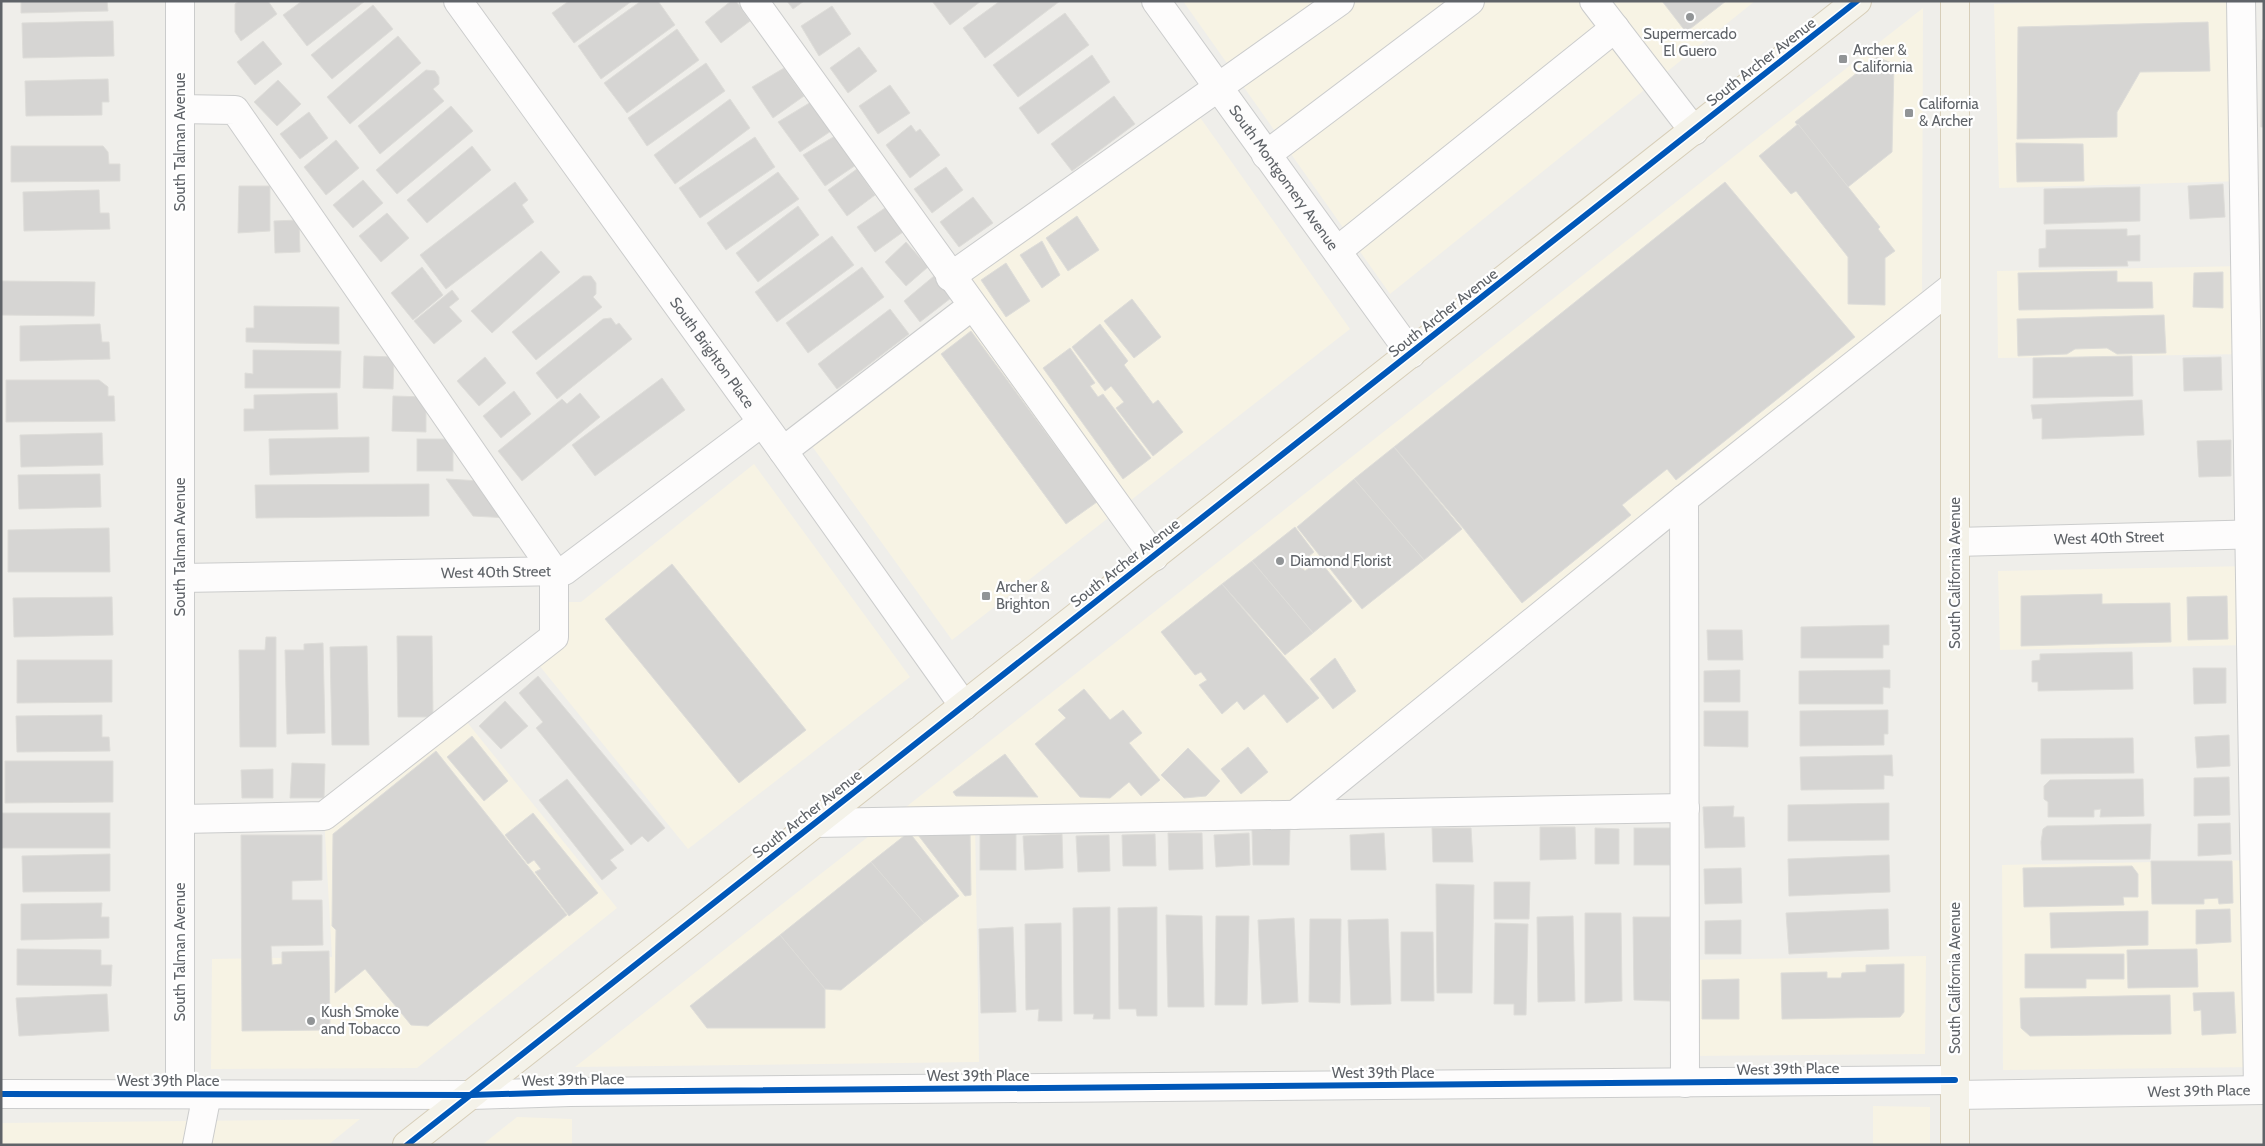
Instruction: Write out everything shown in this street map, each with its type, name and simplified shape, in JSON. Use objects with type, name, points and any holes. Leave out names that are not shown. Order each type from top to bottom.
[{"type":"main road","name":"South Archer Avenue","points":[[407,1145],[1857,1]]},
{"type":"main road","name":"South California Avenue","points":[[1955,1],[1955,1145]]},
{"type":"street","name":"South Talman Avenue","points":[[180,1],[180,1094]]},
{"type":"street","name":"South Brighton Place","points":[[458,1],[783,451],[964,706]]},
{"type":"street","points":[[754,1],[950,276],[1154,556]]},
{"type":"street","name":"South Montgomery Avenue","points":[[1156,1],[1411,354]]},
{"type":"street","points":[[950,276],[1340,1]]},
{"type":"street","points":[[1266,154],[1470,1]]},
{"type":"street","points":[[1594,1],[1694,131]]},
{"type":"street","points":[[2241,1],[2254,251],[2261,1090]]},
{"type":"street","points":[[1337,251],[1615,28]]},
{"type":"street","points":[[180,109],[235,110],[554,571],[554,636],[324,816],[181,818]]},
{"type":"street","points":[[1295,815],[1684,499],[1955,285]]},
{"type":"street","points":[[783,451],[972,306]]},
{"type":"street","name":"West 40th Street","points":[[180,578],[564,571],[761,423]]},
{"type":"street","points":[[1684,499],[1685,1083]]},
{"type":"street","name":"West 40th Street","points":[[1955,542],[2256,535]]},
{"type":"street","points":[[815,823],[1685,808]]},
{"type":"street","name":"West 39th Place","points":[[1,1094],[471,1095],[590,1092],[1685,1083],[2261,1090]]},
{"type":"street","points":[[197,1145],[207,1094]]},
{"type":"shaded area","points":[[1183,1],[1755,1],[1390,294]]},
{"type":"shaded area","points":[[2097,1],[2241,1],[2244,181],[1999,188],[1994,4]]},
{"type":"shaded area","points":[[1923,8],[1922,311],[1295,815],[975,821],[979,1062],[575,1067]]},
{"type":"shaded area","points":[[1192,106],[1350,329],[952,640],[804,435],[972,307],[950,277]]},
{"type":"shaded area","points":[[2245,266],[2247,354],[1998,358],[1997,271]]},
{"type":"shaded area","points":[[754,464],[910,677],[688,849],[530,654],[554,602],[581,602]]},
{"type":"shaded area","points":[[2250,566],[2251,645],[2000,650],[1998,571]]},
{"type":"shaded area","points":[[458,711],[617,908],[417,1068],[211,1069],[212,959],[332,957],[324,816]]},
{"type":"shaded area","points":[[2254,860],[2258,1067],[2003,1070],[2002,865]]},
{"type":"shaded area","points":[[1926,956],[1925,1054],[1685,1056],[1685,960]]},
{"type":"shaded area","points":[[1873,1106],[1930,1107],[1930,1145],[1873,1145]]},
{"type":"shaded area","points":[[517,1117],[572,1119],[572,1145],[482,1145]]},
{"type":"shaded area","points":[[360,1119],[328,1145],[1,1145],[1,1123]]},
{"type":"building","points":[[21,1],[107,1],[108,11],[21,13]]},
{"type":"building","points":[[239,1],[268,1],[277,14],[241,41],[235,32],[235,4]]},
{"type":"building","points":[[302,1],[365,1],[307,46],[283,15]]},
{"type":"building","points":[[569,1],[632,1],[574,43],[552,13]]},
{"type":"building","points":[[641,1],[658,1],[675,25],[601,79],[578,46]]},
{"type":"building","points":[[731,1],[736,1],[750,21],[721,43],[705,22]]},
{"type":"building","points":[[787,1],[804,1],[793,9]]},
{"type":"building","points":[[932,1],[981,1],[950,25]]},
{"type":"building","points":[[1000,1],[1060,1],[985,58],[963,28]]},
{"type":"building","name":"Supermercado El Guero","points":[[1662,1],[1726,1],[1686,32]]},
{"type":"building","points":[[373,5],[393,29],[332,79],[311,55]]},
{"type":"building","points":[[832,6],[851,34],[819,56],[801,26]]},
{"type":"building","points":[[1065,13],[1089,45],[1018,97],[993,65]]},
{"type":"building","points":[[113,21],[114,56],[23,58],[22,23]]},
{"type":"building","points":[[2208,22],[2210,71],[2140,72],[2117,112],[2117,137],[2017,139],[2018,27]]},
{"type":"building","points":[[677,29],[699,60],[627,113],[604,83]]},
{"type":"building","points":[[398,36],[421,63],[350,124],[327,97]]},
{"type":"building","points":[[2262,40],[2264,40],[2264,127],[2261,127]]},
{"type":"building","points":[[263,41],[282,64],[255,85],[237,62]]},
{"type":"building","points":[[859,47],[877,71],[848,93],[830,68]]},
{"type":"building","points":[[1092,55],[1110,82],[1038,134],[1019,108]]},
{"type":"building","points":[[1877,57],[1894,64],[1892,152],[1848,187],[1795,122]]},
{"type":"building","points":[[706,63],[725,91],[647,146],[628,118]]},
{"type":"building","points":[[784,68],[804,96],[773,118],[752,87]]},
{"type":"building","points":[[426,70],[435,71],[439,77],[439,84],[433,89],[444,101],[380,154],[358,126]]},
{"type":"building","points":[[108,79],[109,102],[102,102],[102,115],[26,116],[25,81]]},
{"type":"building","points":[[278,80],[301,104],[277,126],[254,102]]},
{"type":"building","points":[[890,85],[910,113],[878,134],[859,106]]},
{"type":"building","points":[[1114,96],[1135,124],[1072,171],[1051,144]]},
{"type":"building","points":[[730,99],[750,128],[675,184],[654,155]]},
{"type":"building","points":[[811,102],[831,131],[800,152],[778,122]]},
{"type":"building","points":[[451,106],[473,131],[397,194],[376,170]]},
{"type":"building","points":[[309,112],[328,138],[300,159],[280,134]]},
{"type":"building","points":[[1798,124],[1880,227],[1878,229],[1895,251],[1885,258],[1885,305],[1848,304],[1848,257],[1796,191],[1791,194],[1759,156]]},
{"type":"building","points":[[911,125],[916,132],[920,129],[940,155],[910,178],[886,145]]},
{"type":"building","points":[[835,136],[856,165],[825,186],[803,155]]},
{"type":"building","points":[[755,137],[775,167],[700,218],[679,188]]},
{"type":"building","points":[[336,140],[359,168],[326,195],[304,167]]},
{"type":"building","points":[[2016,143],[2083,144],[2084,181],[2017,182]]},
{"type":"building","points":[[11,146],[103,146],[108,152],[109,164],[120,164],[120,181],[11,182]]},
{"type":"building","points":[[472,146],[491,170],[427,223],[407,200]]},
{"type":"building","points":[[946,167],[963,190],[932,213],[914,189]]},
{"type":"building","points":[[857,169],[875,195],[847,216],[828,190]]},
{"type":"building","points":[[778,172],[799,199],[726,250],[707,223]]},
{"type":"building","points":[[363,180],[383,203],[353,228],[333,205]]},
{"type":"building","points":[[515,182],[528,200],[522,205],[534,222],[446,289],[420,255]]},
{"type":"building","points":[[1725,182],[1855,337],[1676,480],[1667,469],[1622,505],[1631,515],[1522,603],[1464,529],[1394,447]]},
{"type":"building","points":[[2223,184],[2225,217],[2190,219],[2188,186]]},
{"type":"building","points":[[239,186],[270,186],[270,231],[238,233]]},
{"type":"building","points":[[2140,187],[2140,221],[2044,224],[2044,189]]},
{"type":"building","points":[[99,190],[100,213],[109,213],[110,229],[24,231],[23,192]]},
{"type":"building","points":[[973,197],[993,223],[959,247],[940,222]]},
{"type":"building","points":[[798,206],[819,235],[758,282],[736,253]]},
{"type":"building","points":[[885,208],[903,232],[875,252],[857,227]]},
{"type":"building","points":[[387,213],[409,238],[381,262],[359,236]]},
{"type":"building","points":[[1077,216],[1099,250],[1068,271],[1046,238]]},
{"type":"building","points":[[299,220],[300,252],[275,253],[274,221]]},
{"type":"building","points":[[2127,229],[2127,236],[2140,235],[2140,261],[2127,261],[2128,266],[2039,267],[2039,249],[2046,248],[2046,230]]},
{"type":"building","points":[[832,236],[854,265],[777,322],[755,292]]},
{"type":"building","points":[[1042,241],[1060,275],[1042,288],[1020,255]]},
{"type":"building","points":[[906,242],[928,267],[906,286],[885,262]]},
{"type":"building","points":[[541,251],[560,272],[492,333],[471,311]]},
{"type":"building","points":[[1006,263],[1030,301],[1006,317],[981,280]]},
{"type":"building","points":[[422,267],[443,295],[413,320],[391,293]]},
{"type":"building","points":[[862,267],[884,297],[808,353],[786,323]]},
{"type":"building","points":[[2117,271],[2117,282],[2152,282],[2153,308],[2019,310],[2018,273]]},
{"type":"building","points":[[2223,272],[2223,308],[2193,307],[2194,273]]},
{"type":"building","points":[[583,276],[591,276],[596,283],[596,294],[593,297],[602,307],[536,360],[512,332]]},
{"type":"building","points":[[934,276],[951,298],[920,322],[904,301]]},
{"type":"building","points":[[1,281],[95,282],[94,316],[1,315]]},
{"type":"building","points":[[452,290],[459,299],[449,307],[462,321],[434,344],[414,321]]},
{"type":"building","points":[[1132,299],[1161,337],[1134,358],[1104,321]]},
{"type":"building","points":[[254,306],[339,307],[339,344],[246,342],[246,328],[254,328]]},
{"type":"building","points":[[890,309],[909,334],[837,389],[818,364]]},
{"type":"building","points":[[2164,315],[2166,353],[2117,354],[2107,348],[2075,349],[2067,354],[2018,356],[2017,319]]},
{"type":"building","points":[[611,318],[616,325],[619,323],[632,339],[557,399],[536,373],[603,319]]},
{"type":"building","points":[[100,324],[102,342],[109,342],[110,359],[20,361],[20,326]]},
{"type":"building","points":[[1100,324],[1128,361],[1124,365],[1153,404],[1158,400],[1183,432],[1153,456],[1116,408],[1124,402],[1111,386],[1105,391],[1072,347]]},
{"type":"building","points":[[971,331],[1097,502],[1066,524],[941,354]]},
{"type":"building","points":[[1070,348],[1095,383],[1090,386],[1098,397],[1103,394],[1151,458],[1123,479],[1043,368]]},
{"type":"building","points":[[253,350],[341,351],[340,388],[245,388],[245,373],[253,374]]},
{"type":"building","points":[[364,356],[394,357],[393,389],[363,388]]},
{"type":"building","points":[[2132,356],[2133,396],[2033,398],[2033,358]]},
{"type":"building","points":[[485,357],[506,383],[479,406],[457,381]]},
{"type":"building","points":[[2221,357],[2222,390],[2184,391],[2183,358]]},
{"type":"building","points":[[662,378],[685,410],[595,476],[572,445]]},
{"type":"building","points":[[6,380],[99,380],[108,387],[108,396],[114,396],[115,421],[6,422]]},
{"type":"building","points":[[514,391],[531,414],[501,438],[483,416]]},
{"type":"building","points":[[337,393],[338,429],[244,431],[244,409],[254,409],[254,395]]},
{"type":"building","points":[[580,393],[600,417],[522,481],[498,451],[562,399],[567,404]]},
{"type":"building","points":[[393,396],[426,397],[426,432],[392,431]]},
{"type":"building","points":[[2142,400],[2144,435],[2042,439],[2042,418],[2033,419],[2031,405]]},
{"type":"building","points":[[102,433],[103,465],[21,467],[20,435]]},
{"type":"building","points":[[369,437],[369,472],[270,475],[269,439]]},
{"type":"building","points":[[417,439],[453,439],[453,471],[417,471]]},
{"type":"building","points":[[2231,440],[2231,476],[2199,477],[2197,441]]},
{"type":"building","points":[[1394,447],[1462,529],[1424,560],[1354,479]]},
{"type":"building","points":[[100,474],[101,507],[19,509],[18,475]]},
{"type":"building","points":[[446,479],[481,481],[509,518],[473,516]]},
{"type":"building","points":[[1354,479],[1424,560],[1362,609],[1297,527]]},
{"type":"building","points":[[429,484],[429,516],[256,518],[255,485]]},
{"type":"building","points":[[1295,527],[1314,552],[1299,564],[1305,571],[1319,560],[1352,601],[1313,633],[1252,561]]},
{"type":"building","points":[[109,528],[110,572],[8,572],[8,530]]},
{"type":"building","points":[[1252,561],[1313,633],[1285,655],[1222,584]]},
{"type":"building","points":[[672,564],[806,730],[739,783],[605,619]]},
{"type":"building","points":[[1222,584],[1319,698],[1287,723],[1264,694],[1244,710],[1237,701],[1222,714],[1199,685],[1207,680],[1201,672],[1195,675],[1161,632]]},
{"type":"building","points":[[2102,594],[2102,604],[2170,603],[2171,642],[2021,646],[2021,596]]},
{"type":"building","points":[[2227,596],[2228,639],[2188,640],[2187,597]]},
{"type":"building","points":[[112,597],[113,635],[14,637],[13,598]]},
{"type":"building","points":[[1889,625],[1889,645],[1883,645],[1883,658],[1801,658],[1801,627]]},
{"type":"building","points":[[1707,630],[1742,630],[1743,660],[1708,660]]},
{"type":"building","points":[[397,636],[432,636],[433,717],[398,717]]},
{"type":"building","points":[[266,637],[276,637],[276,747],[240,747],[239,650],[265,650]]},
{"type":"building","points":[[323,643],[325,733],[287,734],[285,650],[304,650],[304,644]]},
{"type":"building","points":[[367,646],[369,745],[332,745],[330,647]]},
{"type":"building","points":[[2132,652],[2133,689],[2038,691],[2038,682],[2032,682],[2032,661],[2040,660],[2040,654]]},
{"type":"building","points":[[1335,658],[1356,691],[1333,709],[1310,679]]},
{"type":"building","points":[[17,660],[112,660],[112,702],[17,703]]},
{"type":"building","points":[[2193,668],[2226,668],[2226,703],[2194,704]]},
{"type":"building","points":[[1740,670],[1740,702],[1704,702],[1704,671]]},
{"type":"building","points":[[1890,670],[1890,688],[1883,687],[1883,704],[1799,704],[1799,671]]},
{"type":"building","points":[[538,676],[665,828],[648,842],[642,836],[631,845],[536,728],[543,722],[519,693]]},
{"type":"building","points":[[1084,689],[1110,720],[1123,710],[1142,733],[1129,743],[1160,780],[1141,796],[1129,782],[1110,798],[1080,797],[1035,744],[1066,718],[1058,710]]},
{"type":"building","points":[[505,701],[528,726],[501,749],[479,726]]},
{"type":"building","points":[[1888,710],[1888,734],[1884,734],[1884,745],[1800,746],[1800,711]]},
{"type":"building","points":[[1704,711],[1748,711],[1748,747],[1704,746]]},
{"type":"building","points":[[102,715],[102,737],[109,737],[110,751],[17,752],[16,716]]},
{"type":"building","points":[[2229,735],[2230,766],[2197,768],[2195,737]]},
{"type":"building","points":[[472,736],[508,781],[484,801],[447,757]]},
{"type":"building","points":[[2133,738],[2134,773],[2041,774],[2041,739]]},
{"type":"building","points":[[1248,747],[1268,772],[1241,794],[1221,769]]},
{"type":"building","points":[[1188,748],[1220,781],[1206,796],[1184,798],[1161,775]]},
{"type":"building","points":[[436,751],[567,915],[428,1026],[411,1025],[365,969],[335,993],[336,930],[332,926],[333,834]]},
{"type":"building","points":[[1005,754],[1038,797],[956,796],[953,792]]},
{"type":"building","points":[[1892,755],[1893,776],[1884,775],[1884,789],[1801,790],[1800,757]]},
{"type":"building","points":[[5,761],[113,761],[113,802],[5,803]]},
{"type":"building","points":[[292,763],[325,764],[324,798],[290,798]]},
{"type":"building","points":[[273,769],[273,798],[242,798],[241,770]]},
{"type":"building","points":[[2229,777],[2230,815],[2194,816],[2194,778]]},
{"type":"building","points":[[567,779],[624,850],[610,860],[617,868],[602,880],[539,800]]},
{"type":"building","points":[[2143,779],[2144,816],[2100,817],[2101,809],[2094,810],[2094,817],[2048,817],[2048,802],[2044,799],[2044,786],[2050,780]]},
{"type":"building","points":[[1889,803],[1889,840],[1788,841],[1788,805]]},
{"type":"building","points":[[1734,806],[1733,817],[1744,817],[1745,847],[1705,848],[1703,807]]},
{"type":"building","points":[[2,813],[110,813],[110,848],[2,848]]},
{"type":"building","points":[[533,813],[598,893],[569,916],[535,872],[541,869],[534,860],[528,864],[505,835]]},
{"type":"building","points":[[2230,823],[2231,854],[2198,856],[2198,824]]},
{"type":"building","points":[[2151,824],[2150,859],[2042,860],[2041,842],[2043,829],[2047,826]]},
{"type":"building","points":[[1540,827],[1575,827],[1576,859],[1540,860]]},
{"type":"building","points":[[1432,828],[1471,828],[1473,862],[1433,862]]},
{"type":"building","points":[[1595,828],[1619,829],[1619,864],[1595,864]]},
{"type":"building","points":[[1634,828],[1670,828],[1670,865],[1634,865]]},
{"type":"building","points":[[970,829],[971,895],[965,896],[915,831]]},
{"type":"building","points":[[1290,829],[1289,865],[1253,865],[1252,830]]},
{"type":"building","points":[[909,832],[959,896],[924,923],[871,862]]},
{"type":"building","points":[[980,832],[1016,832],[1016,870],[980,870]]},
{"type":"building","points":[[1168,833],[1202,833],[1203,869],[1169,870]]},
{"type":"building","points":[[1249,833],[1250,865],[1216,867],[1214,835]]},
{"type":"building","points":[[1384,833],[1386,870],[1351,870],[1350,835]]},
{"type":"building","points":[[1062,834],[1063,868],[1025,870],[1023,836]]},
{"type":"building","points":[[1155,834],[1156,866],[1123,866],[1122,835]]},
{"type":"building","points":[[241,835],[322,835],[322,880],[292,881],[292,900],[322,900],[323,945],[271,946],[272,965],[282,964],[282,952],[329,951],[330,1030],[242,1031]]},
{"type":"building","points":[[1109,835],[1110,871],[1078,872],[1076,836]]},
{"type":"building","points":[[110,854],[110,891],[23,892],[22,856]]},
{"type":"building","points":[[1889,855],[1890,892],[1789,896],[1788,859]]},
{"type":"building","points":[[2151,861],[2232,861],[2233,903],[2219,904],[2218,898],[2204,899],[2204,904],[2152,904]]},
{"type":"building","points":[[871,862],[924,923],[841,990],[825,989],[780,935]]},
{"type":"building","points":[[2132,866],[2138,874],[2138,897],[2123,897],[2124,905],[2024,907],[2023,868]]},
{"type":"building","points":[[1741,868],[1742,903],[1705,904],[1704,869]]},
{"type":"building","points":[[1494,882],[1530,882],[1529,919],[1494,919]]},
{"type":"building","points":[[1436,884],[1474,885],[1472,993],[1437,993]]},
{"type":"building","points":[[102,903],[101,917],[109,917],[109,938],[21,940],[21,904]]},
{"type":"building","points":[[1110,907],[1110,1019],[1093,1019],[1094,1014],[1074,1014],[1073,908]]},
{"type":"building","points":[[1157,907],[1157,1016],[1137,1016],[1136,1009],[1119,1009],[1118,908]]},
{"type":"building","points":[[1888,909],[1889,949],[1789,954],[1786,913]]},
{"type":"building","points":[[2230,909],[2231,942],[2196,944],[2196,910]]},
{"type":"building","points":[[2148,911],[2148,945],[2051,948],[2050,913]]},
{"type":"building","points":[[1585,913],[1621,913],[1622,1001],[1585,1003]]},
{"type":"building","points":[[1166,915],[1202,916],[1204,1007],[1168,1007]]},
{"type":"building","points":[[1216,916],[1249,916],[1247,1005],[1215,1005]]},
{"type":"building","points":[[1573,916],[1575,1001],[1538,1002],[1537,917]]},
{"type":"building","points":[[1633,917],[1670,917],[1670,1001],[1634,1000]]},
{"type":"building","points":[[1294,918],[1298,1002],[1262,1004],[1258,920]]},
{"type":"building","points":[[1310,919],[1341,919],[1340,1003],[1309,1002]]},
{"type":"building","points":[[1388,919],[1391,1004],[1351,1005],[1348,920]]},
{"type":"building","points":[[1741,920],[1741,954],[1705,954],[1705,921]]},
{"type":"building","points":[[1061,923],[1062,1021],[1038,1021],[1039,1009],[1026,1010],[1025,924]]},
{"type":"building","points":[[1495,923],[1528,924],[1526,1015],[1514,1015],[1514,1004],[1494,1004]]},
{"type":"building","points":[[1013,927],[1016,1012],[981,1013],[979,929]]},
{"type":"building","points":[[1401,932],[1433,932],[1434,1001],[1401,1001]]},
{"type":"building","points":[[780,935],[825,989],[825,1028],[707,1028],[690,1006]]},
{"type":"building","points":[[17,949],[101,950],[101,965],[112,965],[111,986],[17,985]]},
{"type":"building","points":[[2197,949],[2198,987],[2128,988],[2127,950]]},
{"type":"building","points":[[2025,954],[2124,954],[2124,979],[2086,979],[2086,988],[2025,988]]},
{"type":"building","points":[[1904,964],[1904,1012],[1900,1017],[1782,1019],[1781,973],[1827,972],[1827,978],[1841,978],[1842,973],[1866,972],[1866,965]]},
{"type":"building","points":[[1739,979],[1739,1019],[1702,1019],[1702,980]]},
{"type":"building","points":[[2234,992],[2236,1033],[2202,1035],[2201,1010],[2194,1011],[2193,993]]},
{"type":"building","points":[[107,994],[109,1031],[19,1036],[16,998]]},
{"type":"building","points":[[2170,995],[2171,1034],[2030,1036],[2021,1028],[2020,998]]},
{"type":"cycle path","points":[[407,1145],[1857,1]]},
{"type":"cycle path","points":[[1,1094],[471,1095],[570,1092],[1955,1080]]},
{"type":"place","name":"Supermercado El Guero","points":[[1690,17]]},
{"type":"place","name":"Archer & California","points":[[1843,59]]},
{"type":"place","name":"California & Archer","points":[[1909,113]]},
{"type":"place","name":"Diamond Florist","points":[[1280,561]]},
{"type":"place","name":"Archer & Brighton","points":[[986,596]]},
{"type":"place","name":"Kush Smoke and Tobacco","points":[[311,1021]]}]
